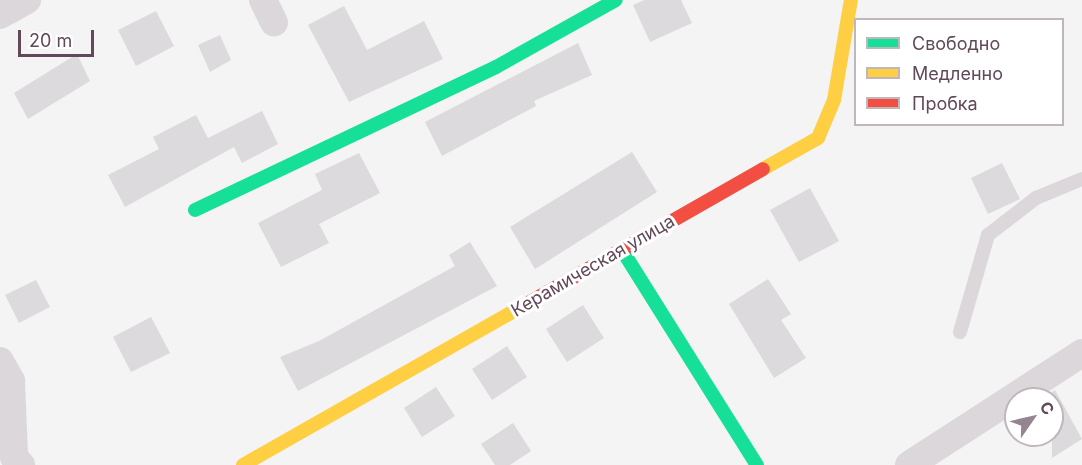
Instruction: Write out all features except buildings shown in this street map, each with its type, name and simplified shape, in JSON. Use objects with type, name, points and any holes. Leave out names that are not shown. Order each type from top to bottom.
[{"type":"street","points":[[0,15],[27,0]]},
{"type":"street","points":[[195,210],[496,68],[616,0]]},
{"type":"street","name":"Керамическая улица","points":[[243,465],[818,138],[834,100],[851,0]]},
{"type":"street","points":[[622,250],[757,465]]},
{"type":"street","points":[[909,465],[1082,353]]},
{"type":"street","points":[[0,362],[11,381],[14,457],[21,465]]},
{"type":"lane","points":[[960,333],[988,235],[1036,198],[1082,179]]},
{"type":"traffic: fast","points":[[195,210],[496,67],[616,0]]},
{"type":"traffic: fast","points":[[622,250],[757,465]]},
{"type":"traffic: slow","points":[[763,169],[818,138],[834,100],[851,0]]},
{"type":"traffic: slow","points":[[243,465],[530,302]]},
{"type":"traffic: jam","points":[[530,302],[763,169]]}]
